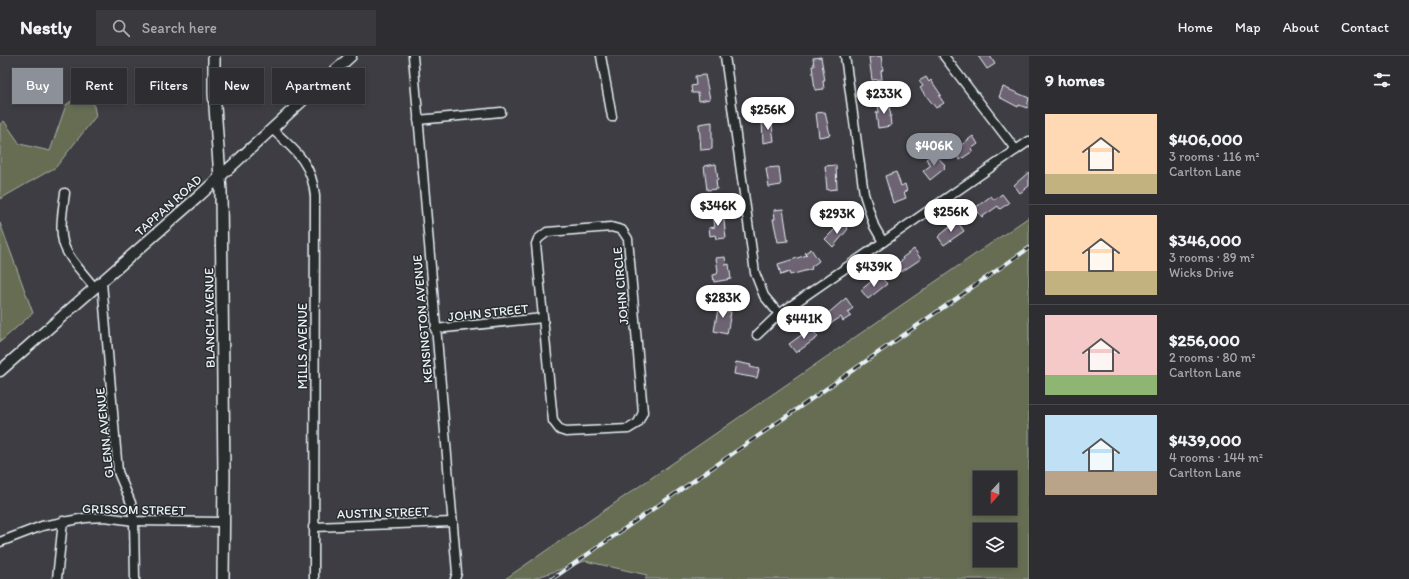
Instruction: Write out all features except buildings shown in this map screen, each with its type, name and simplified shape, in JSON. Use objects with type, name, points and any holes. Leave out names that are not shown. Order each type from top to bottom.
[{"type":"main road","name":"BLANCH AVENUE","points":[[214,56],[214,92],[220,176],[224,522],[223,579]]},
{"type":"street","name":"TAPPAN ROAD","points":[[0,371],[220,176],[351,56]]},
{"type":"street","name":"KENSINGTON AVENUE","points":[[413,56],[435,329],[453,522],[457,573],[455,579]]},
{"type":"street","points":[[601,56],[612,117]]},
{"type":"street","points":[[725,56],[755,273],[764,296],[779,314]]},
{"type":"street","points":[[845,56],[864,194],[872,221],[883,242]]},
{"type":"street","points":[[944,56],[1016,150]]},
{"type":"street","points":[[418,120],[501,112]]},
{"type":"street","name":"MILLS AVENUE","points":[[272,129],[301,156],[312,174],[314,184],[314,579]]},
{"type":"street","points":[[757,335],[779,314],[1029,141]]},
{"type":"street","points":[[65,193],[61,224],[63,244],[67,254],[98,285]]},
{"type":"street","name":"JOHN CIRCLE","points":[[611,227],[622,230],[628,239],[643,412],[638,423],[628,429],[566,432],[556,426],[553,421],[543,318],[536,250],[538,239],[547,232],[611,227]]},
{"type":"street","name":"GLENN AVENUE","points":[[98,285],[118,472],[131,503],[134,521],[134,579]]},
{"type":"street","name":"JOHN STREET","points":[[435,329],[543,318]]},
{"type":"street","name":"GRISSOM STREET","points":[[0,542],[35,528],[63,521],[105,517],[134,521],[224,522]]},
{"type":"street","points":[[56,579],[63,521]]},
{"type":"street","name":"AUSTIN STREET","points":[[313,527],[453,522]]},
{"type":"green space","points":[[71,101],[71,104],[94,104],[96,116],[56,167],[0,199],[0,124],[4,121],[20,144],[50,151],[66,105]]},
{"type":"green space","points":[[1029,217],[1029,579],[645,579],[647,575],[585,561],[532,579],[505,579]]},
{"type":"green space","points":[[0,223],[33,313],[0,342]]},
{"type":"railway","points":[[552,579],[1029,248]]}]
